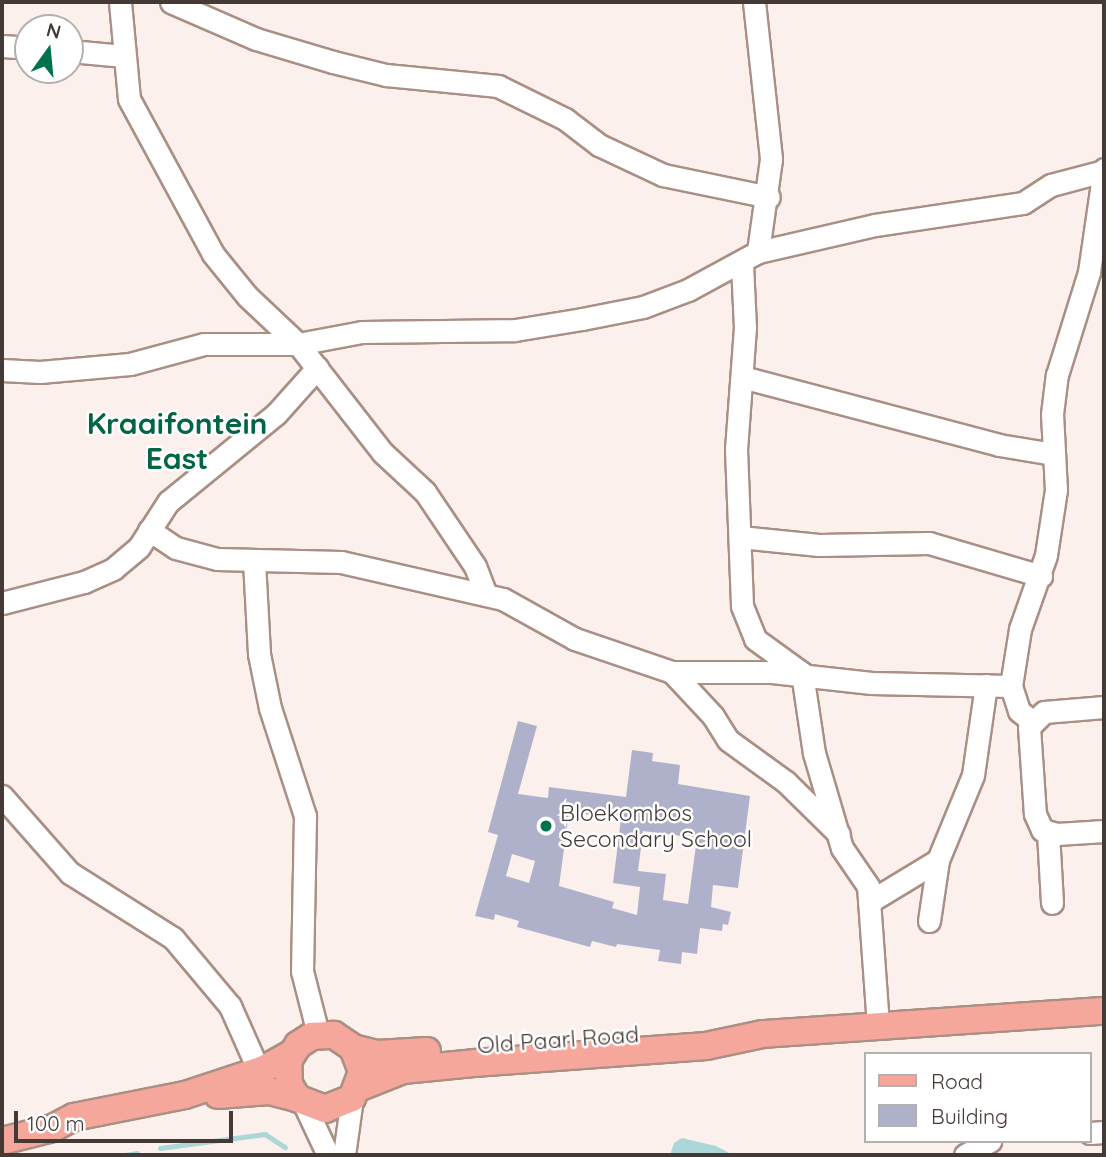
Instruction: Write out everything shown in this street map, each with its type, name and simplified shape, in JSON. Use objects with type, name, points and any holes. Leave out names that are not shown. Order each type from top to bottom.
[{"type":"main road","name":"Old Paarl Road","points":[[2,1126],[43,1116],[74,1117],[185,1095],[259,1071],[291,1054],[302,1041],[318,1034],[340,1037],[353,1048],[401,1054],[682,1031],[763,1034],[1104,1011]]},
{"type":"main road","name":"Old Paarl Road","points":[[185,1095],[269,1091],[333,1108],[355,1093],[403,1070],[706,1046],[763,1034]]},
{"type":"main road","points":[[353,1048],[362,1067],[355,1093]]},
{"type":"main road","points":[[291,1054],[287,1077],[301,1101]]},
{"type":"main road","name":"Old Paarl Road","points":[[2,1141],[53,1128],[74,1117]]},
{"type":"street","points":[[120,2],[124,56],[135,113],[214,254],[247,296],[298,344],[383,453],[425,492],[475,566],[486,595]]},
{"type":"street","points":[[171,2],[256,39],[333,62],[386,75],[498,86],[565,119],[599,145],[663,175],[769,197]]},
{"type":"street","points":[[754,2],[769,122],[769,197],[746,276],[736,449],[745,620],[769,653],[802,673]]},
{"type":"street","points":[[84,52],[124,56]]},
{"type":"street","points":[[2,370],[40,372],[130,364],[204,344],[298,344],[362,332],[514,330],[582,319],[643,307],[750,258],[875,225],[1023,203],[1051,185],[1104,170],[1089,272],[1063,345],[1057,375],[1054,454],[1056,490],[1041,576],[1020,629],[1011,686],[1019,711],[1032,720]]},
{"type":"street","points":[[2,603],[84,582],[113,569],[139,547],[168,502],[276,414],[317,368]]},
{"type":"street","points":[[742,377],[999,444],[1054,454]]},
{"type":"street","points":[[149,530],[192,554],[254,561],[341,562],[486,595],[526,610],[575,639],[672,672],[802,673],[871,683],[1011,686]]},
{"type":"street","points":[[740,537],[819,545],[929,543],[1041,576]]},
{"type":"street","points":[[254,561],[259,654],[270,708],[305,816],[302,971],[318,1034]]},
{"type":"street","points":[[672,672],[713,716],[728,740],[786,782],[839,834]]},
{"type":"street","points":[[802,673],[814,753],[839,834],[868,886],[878,1027]]},
{"type":"street","points":[[929,921],[938,859],[973,775],[986,685]]},
{"type":"street","points":[[1032,720],[1050,711],[1104,707]]},
{"type":"street","points":[[1032,720],[1035,814],[1042,830],[1048,833],[1104,831]]},
{"type":"street","points":[[2,796],[69,873],[173,938],[230,1006],[259,1071]]},
{"type":"street","points":[[1048,833],[1052,903]]},
{"type":"street","points":[[869,902],[938,859]]},
{"type":"street","points":[[344,1155],[355,1093]]},
{"type":"street","points":[[301,1101],[328,1155]]},
{"type":"street","points":[[965,1155],[986,1143]]},
{"type":"water","points":[[682,1138],[716,1146],[733,1155],[670,1155],[674,1143]]},
{"type":"building","points":[[518,721],[537,726],[518,794],[548,798],[549,787],[626,797],[632,750],[653,753],[652,761],[680,765],[678,784],[750,796],[738,888],[713,885],[711,907],[731,912],[728,925],[723,924],[722,931],[700,928],[697,954],[682,952],[681,964],[658,961],[660,950],[617,944],[616,947],[592,941],[590,947],[517,927],[519,921],[495,914],[494,920],[475,916],[498,835],[488,832]],"holes":[[[569,812],[621,819],[613,883],[640,887],[637,915],[612,908],[614,902],[559,886]],[[643,831],[697,838],[688,904],[663,900],[666,874],[638,871]],[[512,854],[535,861],[529,883],[506,876]]]},
{"type":"waterway","points":[[160,1148],[265,1134],[285,1147]]},
{"type":"waterway","points":[[125,1155],[137,1153]]},
{"type":"place","name":"Bloekombos Secondary School","points":[[546,826]]},
{"type":"district","name":"Kraaifontein East","points":[[177,440]]}]
